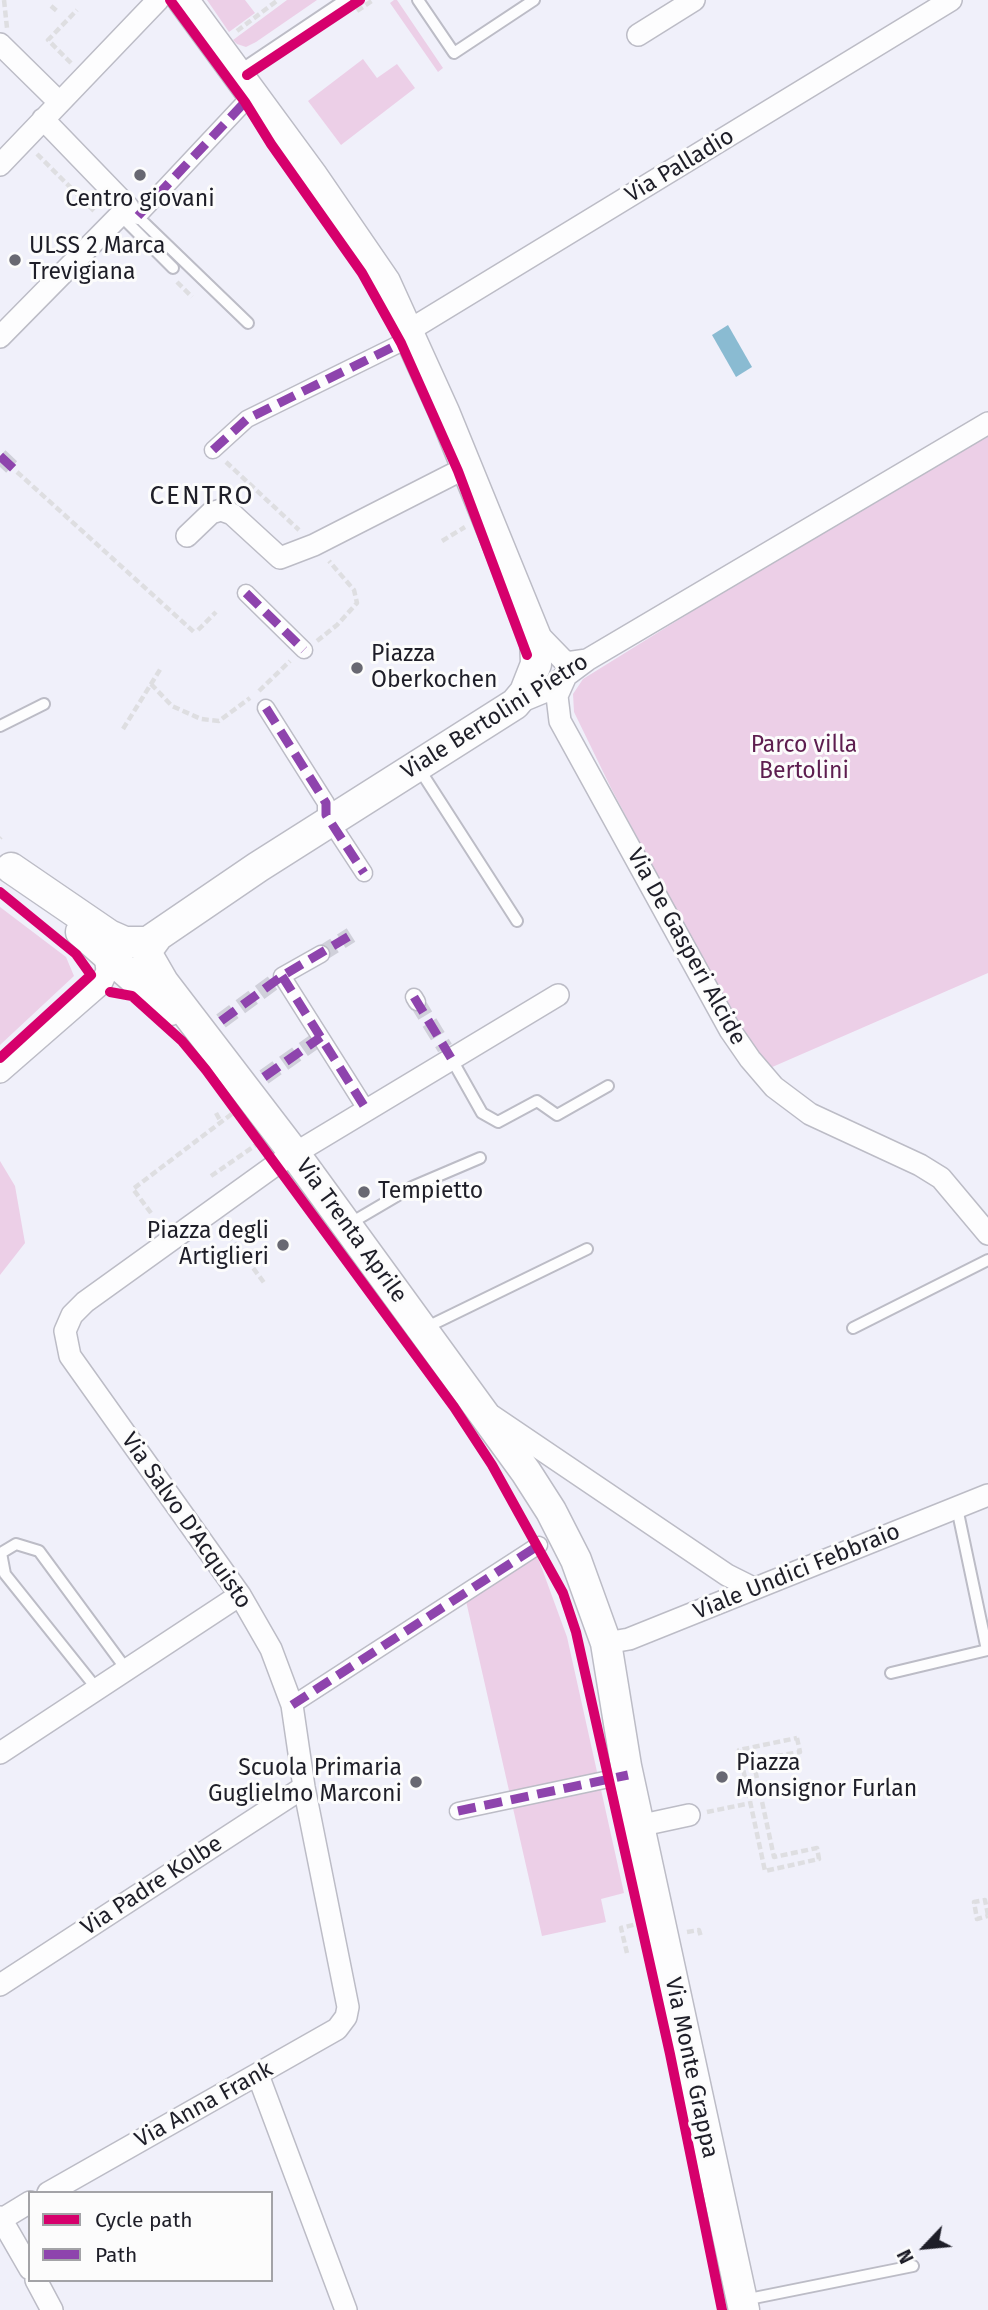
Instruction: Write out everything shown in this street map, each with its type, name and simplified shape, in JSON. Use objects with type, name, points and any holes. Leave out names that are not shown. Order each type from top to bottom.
[{"type":"main road","points":[[183,0],[371,260],[467,467],[533,629],[537,649],[534,669],[525,692],[515,704]]},
{"type":"main road","name":"Viale Bertolini Pietro","points":[[156,938],[330,821],[515,704]]},
{"type":"main road","points":[[6,863],[108,935],[134,943],[156,938]]},
{"type":"main road","name":"Via Trenta Aprile","points":[[6,863],[220,1055]]},
{"type":"main road","name":"Via Trenta Aprile","points":[[156,938],[148,949],[151,963],[220,1055],[284,1160],[347,1226],[480,1408],[559,1526],[583,1576],[606,1643],[638,1826]]},
{"type":"main road","name":"Via Monte Grappa","points":[[638,1826],[742,2305]]},
{"type":"street","points":[[0,165],[158,0]]},
{"type":"street","points":[[638,36],[694,0]]},
{"type":"street","name":"Via Palladio","points":[[405,337],[951,0]]},
{"type":"street","points":[[0,44],[59,102]]},
{"type":"street","points":[[1,333],[245,102]]},
{"type":"street","points":[[43,119],[123,215]]},
{"type":"street","points":[[213,450],[247,419],[405,337]]},
{"type":"street","name":"Viale Bertolini Pietro","points":[[515,704],[536,697],[587,660],[988,423]]},
{"type":"street","points":[[187,537],[211,513],[221,510],[232,514],[280,558],[308,539],[467,467]]},
{"type":"street","points":[[246,593],[304,650]]},
{"type":"street","points":[[533,629],[566,663],[587,660]]},
{"type":"street","points":[[559,717],[557,696],[565,678]]},
{"type":"street","points":[[515,704],[543,704],[559,717]]},
{"type":"street","points":[[266,708],[327,803],[326,815],[364,873]]},
{"type":"street","name":"Via De Gasperi Alcide","points":[[559,717],[730,1030],[750,1059],[774,1087],[810,1114],[920,1165],[941,1178],[988,1234]]},
{"type":"street","points":[[0,1072],[101,984],[107,971],[105,954]]},
{"type":"street","points":[[321,954],[282,976],[366,1109]]},
{"type":"street","points":[[451,1053],[558,995]]},
{"type":"street","name":"Via Salvo D'Acquisto","points":[[348,2007],[304,1787],[292,1705],[271,1649],[240,1594],[70,1356],[65,1331],[72,1315],[85,1302],[284,1160],[451,1053]]},
{"type":"street","name":"Via Trenta Aprile","points":[[480,1408],[727,1575],[753,1588]]},
{"type":"street","name":"Viale Undici Febbraio","points":[[606,1643],[629,1639],[988,1495]]},
{"type":"street","points":[[292,1705],[539,1545]]},
{"type":"street","points":[[0,1753],[240,1594]]},
{"type":"street","points":[[458,1811],[628,1775]]},
{"type":"street","name":"Via Padre Kolbe","points":[[0,1985],[304,1787]]},
{"type":"street","points":[[638,1826],[689,1815]]},
{"type":"street","name":"Via Anna Frank","points":[[52,2191],[337,2029],[346,2017],[348,2007]]},
{"type":"street","points":[[258,2075],[346,2310]]},
{"type":"street","points":[[28,2204],[2,2225],[28,2266]]},
{"type":"street","points":[[37,2282],[52,2310]]},
{"type":"lane","points":[[418,0],[454,53],[534,0]]},
{"type":"lane","points":[[236,72],[347,4]]},
{"type":"lane","points":[[123,215],[173,268]]},
{"type":"lane","points":[[123,215],[248,323]]},
{"type":"lane","points":[[0,726],[44,705]]},
{"type":"lane","points":[[416,765],[517,921]]},
{"type":"lane","points":[[451,1053],[482,1113],[498,1122],[537,1101],[557,1115],[608,1086]]},
{"type":"lane","points":[[347,1226],[412,1187],[480,1158]]},
{"type":"lane","points":[[423,1330],[587,1249]]},
{"type":"lane","points":[[853,1328],[988,1259]]},
{"type":"lane","points":[[891,1673],[988,1650],[957,1508]]},
{"type":"lane","points":[[97,1689],[5,1574],[1,1553],[16,1544],[39,1551],[126,1669]]},
{"type":"lane","points":[[742,2305],[913,2266]]},
{"type":"path","points":[[234,33],[278,0]]},
{"type":"path","points":[[347,4],[360,0]]},
{"type":"path","points":[[51,6],[57,11]]},
{"type":"path","points":[[78,10],[48,40],[83,77]]},
{"type":"path","points":[[23,140],[123,215]]},
{"type":"path","points":[[152,684],[172,706],[201,719],[219,721],[256,694],[304,650],[337,625],[357,603],[354,590],[308,539],[213,450]]},
{"type":"path","points":[[17,472],[196,632],[216,612]]},
{"type":"path","points":[[442,541],[470,524],[474,534]]},
{"type":"path","points":[[122,729],[161,668]]},
{"type":"path","points":[[256,694],[266,708]]},
{"type":"path","points":[[151,1213],[133,1189],[221,1122],[234,1106],[244,1121]]},
{"type":"path","points":[[216,1113],[221,1122]]},
{"type":"path","points":[[252,1132],[259,1143],[284,1160]]},
{"type":"path","points":[[211,1176],[259,1143]]},
{"type":"path","points":[[217,1218],[265,1284]]},
{"type":"path","points":[[797,1738],[800,1752],[753,1760],[774,1857],[817,1848],[819,1859],[765,1871],[751,1803],[739,1750],[797,1738]]},
{"type":"path","points":[[689,1815],[751,1803]]},
{"type":"path","points":[[638,1910],[644,1936]]},
{"type":"path","points":[[627,1953],[621,1928],[641,1923]]},
{"type":"path","points":[[699,1930],[701,1937]]},
{"type":"green space","points":[[207,0],[245,0],[255,13],[229,32]]},
{"type":"green space","points":[[287,0],[317,0],[246,47],[233,40]]},
{"type":"green space","points":[[397,0],[443,68],[438,72],[390,3]]},
{"type":"green space","points":[[363,59],[377,78],[397,64],[415,88],[341,145],[308,101]]},
{"type":"green space","name":"Parco villa Bertolini","points":[[988,433],[988,973],[770,1068],[750,1045],[726,1006],[611,788],[574,712],[573,694],[583,679],[897,484]]},
{"type":"green space","points":[[0,907],[66,957],[74,976],[0,1045]]},
{"type":"green space","points":[[0,1161],[15,1186],[25,1243],[0,1275]]},
{"type":"green space","points":[[537,1555],[567,1637],[624,1893],[601,1899],[606,1922],[542,1936],[466,1601]]},
{"type":"water","points":[[728,325],[752,367],[736,377],[712,335]]},
{"type":"tunnel","points":[[0,456],[17,472]]},
{"type":"tunnel","points":[[321,954],[351,935]]},
{"type":"tunnel","points":[[221,1021],[282,976]]},
{"type":"tunnel","points":[[417,1002],[445,1048]]},
{"type":"tunnel","points":[[264,1077],[321,1037]]},
{"type":"marked path","points":[[138,216],[245,102]]},
{"type":"marked path","points":[[213,450],[247,419],[401,343]]},
{"type":"marked path","points":[[0,456],[17,472]]},
{"type":"marked path","points":[[246,593],[304,650]]},
{"type":"marked path","points":[[266,708],[326,803],[326,815],[364,873]]},
{"type":"marked path","points":[[221,1021],[282,976],[351,935]]},
{"type":"marked path","points":[[282,976],[366,1109]]},
{"type":"marked path","points":[[414,997],[451,1058]]},
{"type":"marked path","points":[[264,1077],[321,1037]]},
{"type":"marked path","points":[[292,1705],[539,1545]]},
{"type":"marked path","points":[[458,1811],[628,1775]]},
{"type":"cycle path","points":[[170,0],[245,102],[271,144],[362,273],[401,343],[458,471],[527,655]]},
{"type":"cycle path","points":[[247,75],[360,0]]},
{"type":"cycle path","points":[[0,892],[76,954],[91,975],[0,1058]]},
{"type":"cycle path","points":[[110,992],[132,996],[182,1041],[206,1070],[454,1407],[492,1465],[563,1593],[576,1632],[670,2054],[722,2310]]},
{"type":"place","name":"Centro giovani","points":[[140,175]]},
{"type":"place","name":"ULSS 2 Marca Trevigiana","points":[[15,260]]},
{"type":"place","name":"Piazza Oberkochen","points":[[357,668]]},
{"type":"place","name":"Tempietto","points":[[364,1192]]},
{"type":"place","name":"Piazza degli Artiglieri","points":[[283,1245]]},
{"type":"place","name":"Piazza Monsignor Furlan","points":[[722,1777]]},
{"type":"place","name":"Scuola Primaria Guglielmo Marconi","points":[[416,1782]]},
{"type":"district","name":"CENTRO","points":[[202,497]]}]
